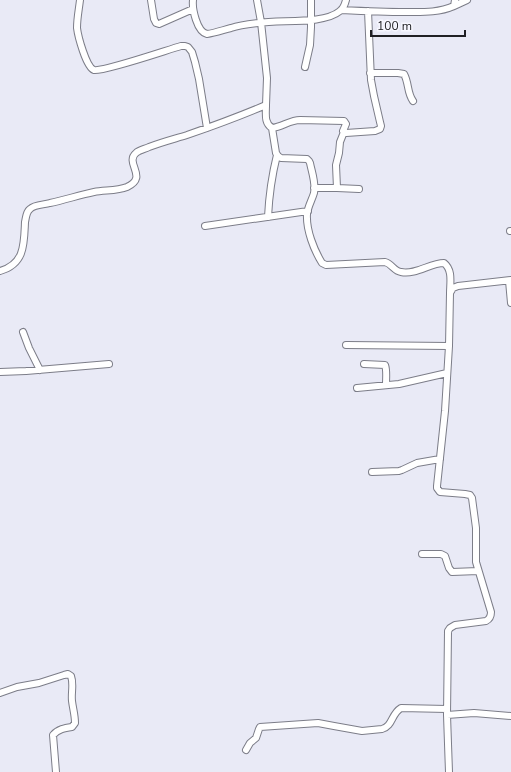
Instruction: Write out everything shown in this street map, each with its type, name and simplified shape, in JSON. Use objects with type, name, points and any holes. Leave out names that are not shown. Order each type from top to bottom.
[{"type":"street","points":[[80,0],[77,27],[79,38],[88,63],[91,68],[95,70],[101,70],[181,46],[188,47],[192,52],[198,71],[207,128]]},
{"type":"street","points":[[151,0],[156,24],[194,9]]},
{"type":"street","points":[[193,0],[198,25],[204,34],[211,34],[237,26],[261,22],[311,20],[325,17],[341,10],[346,0]]},
{"type":"street","points":[[257,0],[267,78],[266,120],[268,125],[272,128],[277,155],[269,195],[268,216]]},
{"type":"street","points":[[305,67],[310,45],[311,0]]},
{"type":"street","points":[[341,10],[434,12],[444,10],[454,3],[467,0]]},
{"type":"street","points":[[344,132],[375,131],[379,130],[380,128],[370,73],[368,11]]},
{"type":"street","points":[[370,73],[404,74],[407,79],[409,94],[413,101]]},
{"type":"street","points":[[0,271],[11,267],[20,257],[23,248],[26,213],[29,209],[86,194],[127,187],[132,184],[136,178],[136,172],[132,161],[136,153],[266,105]]},
{"type":"street","points":[[272,128],[297,120],[345,122],[346,124],[340,142],[336,165],[337,188]]},
{"type":"street","points":[[277,155],[281,158],[308,160],[310,163],[314,180],[314,194],[308,211],[307,222],[309,234],[321,261],[324,264],[385,262],[390,264],[396,270],[405,273],[444,263],[448,266],[450,274],[449,346],[444,423],[437,483],[438,491],[442,493],[468,494],[472,498],[476,528],[476,558],[478,571],[491,612],[489,619],[486,621],[455,625],[448,631],[447,712],[449,772]]},
{"type":"street","points":[[314,188],[359,189]]},
{"type":"street","points":[[204,226],[308,211]]},
{"type":"street","points":[[450,293],[453,288],[458,286],[510,280],[511,303]]},
{"type":"street","points":[[23,332],[40,370]]},
{"type":"street","points":[[346,345],[449,346]]},
{"type":"street","points":[[0,372],[109,364]]},
{"type":"street","points":[[364,364],[385,365],[386,384]]},
{"type":"street","points":[[357,388],[404,383],[447,373]]},
{"type":"street","points":[[372,472],[399,471],[413,464],[440,459]]},
{"type":"street","points":[[422,554],[441,554],[445,556],[452,572],[478,571]]},
{"type":"street","points":[[0,693],[17,687],[39,683],[64,674],[71,676],[71,694],[75,723],[72,727],[56,731],[54,735],[56,772]]},
{"type":"street","points":[[246,750],[250,743],[256,738],[260,727],[318,723],[362,731],[382,729],[389,725],[396,712],[401,708],[511,716]]}]
